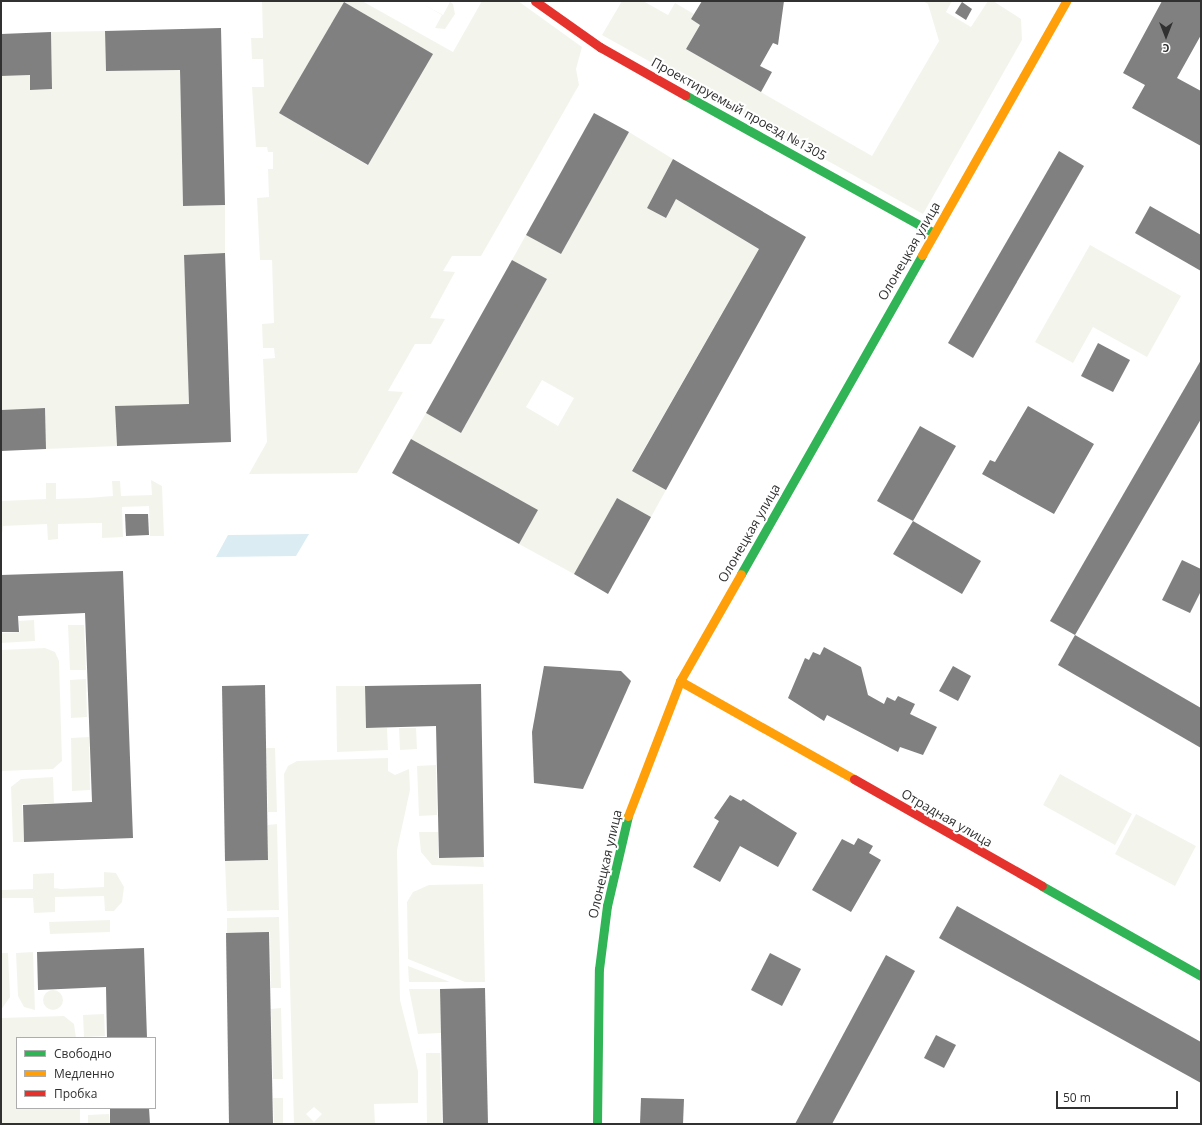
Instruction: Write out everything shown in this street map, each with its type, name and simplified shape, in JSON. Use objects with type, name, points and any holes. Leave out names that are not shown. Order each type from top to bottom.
[{"type":"street","name":"Проектируемый проезд №1305","points":[[535,1],[600,47],[934,233]]},
{"type":"street","name":"Олонецкая улица","points":[[597,1124],[599,969],[606,906],[621,838],[642,772],[680,681],[1066,1]]},
{"type":"street","name":"Отрадная улица","points":[[680,681],[1201,976]]},
{"type":"shaded area","points":[[262,1],[362,1],[453,52],[482,1],[518,1],[582,47],[576,69],[579,85],[481,256],[452,256],[443,271],[455,272],[430,318],[445,319],[431,344],[415,344],[388,391],[403,392],[357,473],[249,474],[267,442],[263,359],[275,358],[274,348],[263,348],[262,324],[274,323],[272,260],[260,260],[257,198],[269,197],[268,169],[273,169],[273,152],[268,152],[267,147],[256,147],[252,87],[264,87],[263,59],[252,59],[251,38],[263,38]],"holes":[[[344,2],[432,54],[367,165],[279,113]]]},
{"type":"shaded area","points":[[417,1],[443,15],[450,2],[453,4],[455,14],[445,29],[435,28],[442,15]]},
{"type":"shaded area","points":[[622,1],[643,1],[668,15],[675,3],[694,14],[692,19],[700,25],[686,49],[872,156],[939,41],[928,4],[923,1],[952,1],[946,12],[971,27],[988,1],[993,1],[1021,19],[1022,40],[923,214],[602,35]]},
{"type":"shaded area","points":[[105,31],[106,71],[180,70],[183,206],[225,205],[225,253],[184,255],[189,404],[115,406],[117,446],[46,449],[45,408],[1,410],[1,76],[30,75],[30,90],[52,89],[51,32]]},
{"type":"shaded area","points":[[629,132],[673,159],[647,208],[666,218],[676,199],[759,249],[632,470],[666,490],[651,517],[617,498],[574,574],[519,544],[538,510],[411,439],[426,413],[461,433],[547,279],[512,260],[526,235],[561,254]],"holes":[[[542,380],[574,398],[558,426],[526,407]]]},
{"type":"shaded area","points":[[1090,245],[1181,296],[1147,357],[1093,327],[1073,363],[1035,342]]},
{"type":"shaded area","points":[[151,480],[162,486],[164,536],[150,536],[149,506],[122,507],[123,537],[102,538],[102,523],[58,524],[58,539],[48,540],[47,524],[3,526],[1,541],[1,485],[2,501],[46,499],[46,483],[56,483],[56,499],[113,496],[112,481],[120,481],[121,496],[152,495]]},
{"type":"shaded area","points":[[309,534],[296,556],[216,557],[228,535]]},
{"type":"shaded area","points":[[34,620],[35,641],[1,643],[1,633],[20,632],[19,621]]},
{"type":"shaded area","points":[[68,625],[84,625],[86,670],[70,670]]},
{"type":"shaded area","points":[[45,648],[55,652],[59,661],[62,761],[53,769],[1,771],[1,650]]},
{"type":"shaded area","points":[[86,679],[87,717],[71,718],[70,680]]},
{"type":"shaded area","points":[[336,686],[365,686],[366,728],[387,728],[388,750],[337,752]]},
{"type":"shaded area","points":[[399,728],[416,728],[417,749],[400,750]]},
{"type":"shaded area","points":[[89,737],[90,790],[72,791],[71,738]]},
{"type":"shaded area","points":[[266,748],[275,748],[277,812],[268,812]]},
{"type":"shaded area","points":[[388,758],[388,771],[395,775],[409,769],[410,790],[397,850],[400,1000],[418,1071],[418,1103],[374,1104],[375,1124],[294,1124],[284,774],[288,766],[297,761]],"holes":[[[314,1107],[322,1114],[314,1122],[306,1114]]]},
{"type":"shaded area","points":[[436,765],[437,815],[419,816],[417,766]]},
{"type":"shaded area","points":[[1060,774],[1132,814],[1115,845],[1043,805]]},
{"type":"shaded area","points":[[53,777],[54,803],[22,804],[24,842],[13,842],[11,787],[21,779]]},
{"type":"shaded area","points":[[1136,814],[1196,846],[1175,886],[1115,854]]},
{"type":"shaded area","points":[[277,824],[279,910],[227,911],[225,861],[268,860],[268,825]]},
{"type":"shaded area","points":[[419,832],[438,832],[438,858],[483,857],[484,867],[432,865],[421,852]]},
{"type":"shaded area","points":[[104,872],[116,873],[124,887],[122,902],[114,911],[105,911],[104,896],[55,897],[55,912],[34,913],[33,898],[1,898],[1,890],[33,889],[33,874],[54,873],[54,888],[61,889],[104,887]]},
{"type":"shaded area","points":[[483,884],[485,982],[465,982],[408,959],[407,902],[413,892],[429,885]]},
{"type":"shaded area","points":[[279,917],[281,988],[271,988],[270,932],[227,933],[227,918]]},
{"type":"shaded area","points":[[110,920],[110,932],[50,934],[49,922]]},
{"type":"shaded area","points":[[33,952],[35,1010],[24,1007],[18,996],[16,953]]},
{"type":"shaded area","points":[[1,953],[8,953],[10,997],[1,1010]]},
{"type":"shaded area","points":[[408,966],[450,982],[409,982]]},
{"type":"shaded area","points":[[409,989],[440,989],[441,1033],[418,1034]]},
{"type":"shaded area","points":[[53,990],[60,993],[63,1000],[60,1007],[53,1010],[46,1007],[43,1000],[46,993]]},
{"type":"shaded area","points":[[281,1008],[283,1079],[273,1079],[271,1009]]},
{"type":"shaded area","points":[[104,1014],[105,1036],[84,1037],[83,1015]]},
{"type":"shaded area","points":[[64,1016],[74,1024],[76,1037],[16,1037],[16,1109],[80,1109],[80,1124],[1,1124],[1,1018]]},
{"type":"shaded area","points":[[426,1053],[440,1053],[442,1124],[427,1124]]},
{"type":"shaded area","points":[[273,1098],[283,1098],[283,1124],[274,1124]]},
{"type":"shaded area","points":[[109,1114],[110,1124],[88,1124],[88,1115]]},
{"type":"building","points":[[702,1],[784,1],[778,45],[773,43],[760,66],[772,72],[761,92],[686,49],[700,25],[691,19]]},
{"type":"building","points":[[1162,1],[1201,1],[1201,35],[1177,78],[1201,91],[1201,146],[1132,108],[1145,85],[1123,73]]},
{"type":"building","points":[[344,2],[433,54],[368,165],[279,113]]},
{"type":"building","points":[[962,2],[972,9],[966,20],[955,13]]},
{"type":"building","points":[[221,28],[225,205],[183,206],[180,70],[106,71],[105,31]]},
{"type":"building","points":[[51,32],[52,89],[30,90],[30,75],[1,76],[1,34]]},
{"type":"building","points":[[594,113],[629,132],[561,254],[526,235]]},
{"type":"building","points":[[1059,151],[1084,166],[973,358],[948,343]]},
{"type":"building","points":[[673,159],[806,237],[666,490],[632,471],[759,249],[676,199],[666,218],[647,208]]},
{"type":"building","points":[[1150,206],[1201,235],[1201,271],[1135,233]]},
{"type":"building","points":[[225,253],[231,442],[117,446],[115,406],[189,404],[184,255]]},
{"type":"building","points":[[512,260],[547,279],[461,433],[426,413]]},
{"type":"building","points":[[1098,343],[1130,360],[1113,392],[1081,376]]},
{"type":"building","points":[[1201,360],[1201,419],[1075,635],[1050,621]]},
{"type":"building","points":[[1028,406],[1094,444],[1054,514],[982,474],[990,460],[995,462]]},
{"type":"building","points":[[45,408],[46,449],[1,451],[1,410]]},
{"type":"building","points":[[920,426],[956,446],[913,521],[877,501]]},
{"type":"building","points":[[411,439],[538,510],[519,544],[392,473]]},
{"type":"building","points":[[617,498],[651,517],[608,594],[574,574]]},
{"type":"building","points":[[125,514],[148,514],[149,535],[126,536]]},
{"type":"building","points":[[913,521],[981,561],[962,594],[893,554]]},
{"type":"building","points":[[1182,560],[1201,569],[1201,591],[1190,613],[1162,600]]},
{"type":"building","points":[[123,571],[133,838],[24,842],[23,805],[92,802],[85,613],[18,616],[19,632],[1,632],[1,575]]},
{"type":"building","points":[[1075,635],[1201,708],[1201,748],[1058,665]]},
{"type":"building","points":[[824,647],[861,667],[868,695],[884,704],[887,697],[895,701],[898,696],[915,704],[910,714],[937,727],[923,755],[900,747],[898,752],[827,715],[824,721],[788,698],[805,658],[809,660],[813,652],[820,655]]},
{"type":"building","points":[[544,666],[621,671],[631,681],[583,789],[534,783],[532,732]]},
{"type":"building","points":[[953,666],[971,676],[958,701],[939,691]]},
{"type":"building","points":[[481,684],[484,857],[439,858],[436,726],[366,728],[365,686]]},
{"type":"building","points":[[265,685],[268,860],[225,861],[222,686]]},
{"type":"building","points":[[730,795],[741,801],[743,799],[797,833],[778,867],[740,846],[720,882],[693,867],[719,821],[714,818]]},
{"type":"building","points":[[858,838],[873,846],[869,853],[881,860],[851,912],[812,890],[842,839],[854,845]]},
{"type":"building","points":[[957,906],[1201,1042],[1201,1083],[939,938]]},
{"type":"building","points":[[269,932],[273,1124],[229,1124],[226,933]]},
{"type":"building","points":[[144,948],[147,1037],[107,1037],[106,987],[38,990],[37,952]]},
{"type":"building","points":[[770,953],[801,969],[782,1006],[751,990]]},
{"type":"building","points":[[886,955],[915,971],[832,1124],[795,1124]]},
{"type":"building","points":[[485,988],[488,1124],[443,1124],[440,989]]},
{"type":"building","points":[[936,1035],[956,1045],[944,1068],[924,1058]]},
{"type":"building","points":[[641,1098],[684,1099],[683,1124],[640,1124]]},
{"type":"building","points":[[110,1109],[149,1109],[150,1124],[110,1124]]},
{"type":"traffic: fast","points":[[685,95],[934,233]]},
{"type":"traffic: fast","points":[[741,574],[922,255]]},
{"type":"traffic: fast","points":[[597,1124],[599,969],[607,906],[628,816]]},
{"type":"traffic: fast","points":[[1042,886],[1201,976]]},
{"type":"traffic: slow","points":[[922,255],[1066,1]]},
{"type":"traffic: slow","points":[[628,816],[680,681],[741,574]]},
{"type":"traffic: slow","points":[[680,681],[854,779]]},
{"type":"traffic: jam","points":[[535,1],[600,47],[685,95]]},
{"type":"traffic: jam","points":[[854,779],[1042,886]]}]
